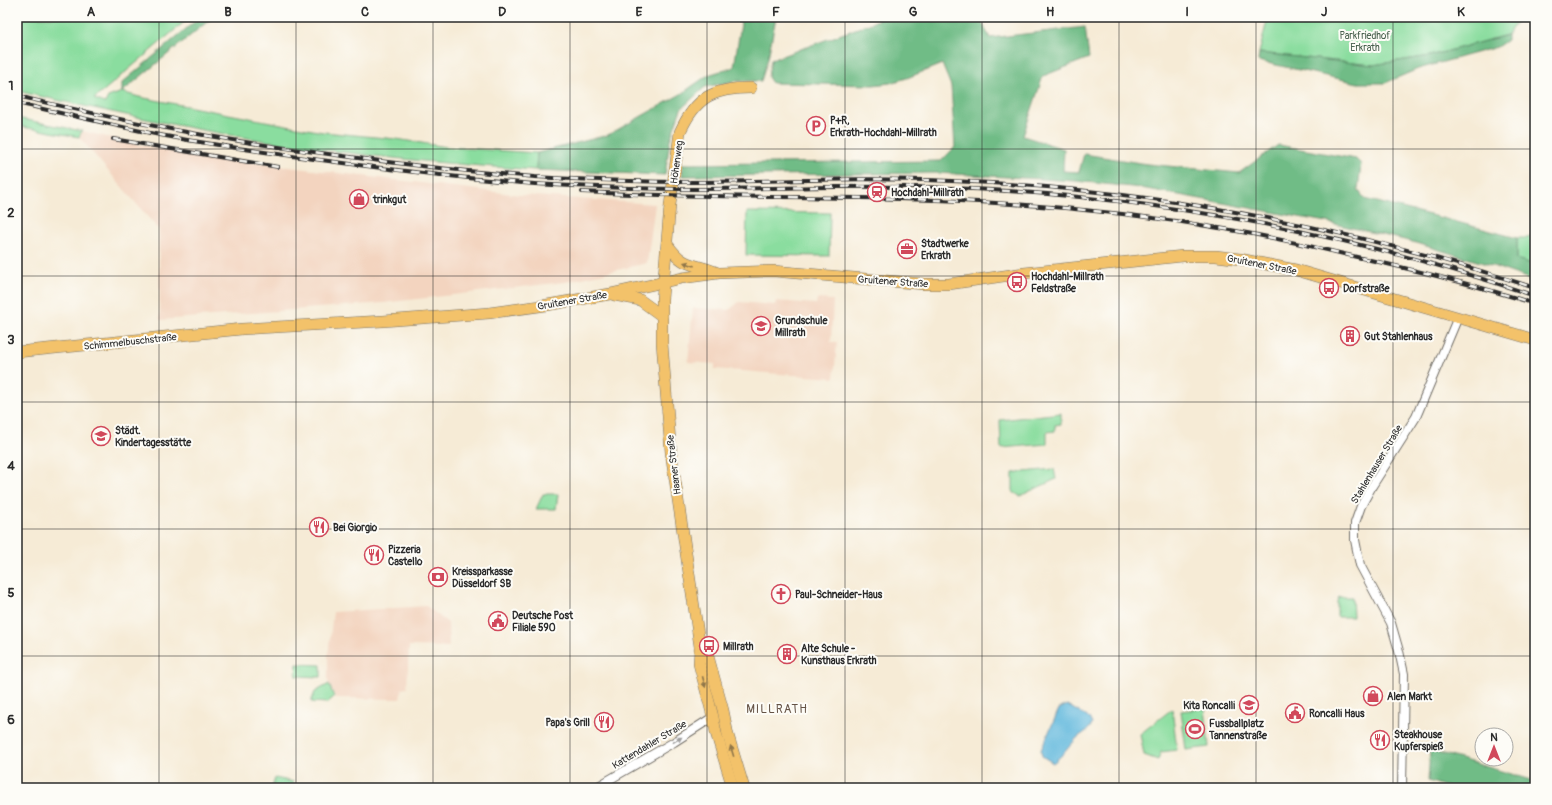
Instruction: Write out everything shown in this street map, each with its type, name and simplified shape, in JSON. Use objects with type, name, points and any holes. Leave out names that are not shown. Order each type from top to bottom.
[{"type":"main road","name":"Höhenweg","points":[[664,282],[670,205],[680,132],[693,109],[704,99],[717,91],[730,88],[750,88]]},
{"type":"main road","points":[[667,244],[677,258],[683,262],[719,273]]},
{"type":"main road","name":"Gruitener Straße","points":[[242,329],[489,313],[547,305],[610,294],[664,282],[719,273],[773,271],[924,284],[950,284],[1098,264],[1183,256],[1216,256],[1262,262],[1296,270],[1535,340]]},
{"type":"main road","name":"Haaner Straße","points":[[664,282],[662,316],[666,406],[671,453],[700,647],[699,664],[716,732],[733,788]]},
{"type":"main road","points":[[610,294],[640,300],[662,316]]},
{"type":"main road","name":"Schimmelbuschstraße","points":[[17,352],[242,329]]},
{"type":"main road","name":"Haaner Straße","points":[[700,647],[708,656],[723,710],[728,735],[744,788]]},
{"type":"street","name":"Stahlenhauser Straße","points":[[1402,788],[1404,674],[1391,623],[1360,565],[1355,540],[1355,523],[1361,506],[1372,486],[1416,417],[1458,317]]},
{"type":"street","name":"Kattendahler Straße","points":[[595,788],[713,717]]},
{"type":"shaded area","points":[[82,131],[154,148],[214,158],[520,195],[655,204],[647,263],[565,282],[383,303],[160,320],[159,230],[79,137]]},
{"type":"shaded area","name":"Grundschule Millrath","points":[[817,299],[833,300],[831,342],[837,342],[834,378],[715,369],[715,364],[688,362],[693,308],[729,310],[739,302],[775,305],[776,301],[816,304]]},
{"type":"shaded area","points":[[426,606],[448,623],[449,647],[409,646],[407,688],[402,689],[400,699],[336,698],[328,681],[328,655],[333,612]]},
{"type":"green space","points":[[17,17],[190,17],[94,99],[105,103],[108,97],[122,92],[139,97],[323,132],[396,139],[447,147],[537,153],[536,170],[455,164],[346,153],[243,137],[168,123],[17,91]]},
{"type":"green space","points":[[200,17],[213,17],[122,92],[122,83]]},
{"type":"green space","points":[[738,17],[776,17],[768,58],[761,81],[735,81],[705,87],[681,109],[670,140],[665,175],[536,170],[537,153],[608,135],[681,94],[708,75],[734,67],[741,24]]},
{"type":"green space","points":[[884,17],[979,17],[990,38],[1085,27],[1089,58],[1043,76],[1023,136],[1064,149],[1063,171],[1079,172],[1084,154],[1147,164],[1239,173],[1278,145],[1356,159],[1361,164],[1358,190],[1365,199],[1517,238],[1517,259],[1535,265],[1535,281],[1487,264],[1409,241],[1326,222],[1141,188],[1076,181],[937,173],[682,176],[683,164],[941,161],[955,147],[951,86],[942,64],[907,78],[890,83],[873,85],[772,83],[768,77],[771,60],[869,24]]},
{"type":"green space","name":"Parkfriedhof Erkrath","points":[[1268,17],[1520,17],[1507,35],[1430,56],[1373,65],[1259,53]]},
{"type":"green space","points":[[1507,35],[1507,40],[1497,47],[1418,69],[1385,83],[1358,83],[1258,61],[1259,53],[1373,65],[1430,56]]},
{"type":"green space","points":[[17,118],[82,131],[79,137],[17,126]]},
{"type":"green space","points":[[747,212],[830,213],[829,256],[746,255]]},
{"type":"green space","points":[[1535,234],[1535,265],[1517,259],[1517,238],[1528,238]]},
{"type":"green space","points":[[1061,413],[1061,424],[1055,425],[1055,431],[1047,432],[1047,444],[1001,448],[1000,420]]},
{"type":"green space","points":[[1054,469],[1056,479],[1020,496],[1013,492],[1013,473]]},
{"type":"green space","points":[[543,494],[558,494],[556,509],[536,509]]},
{"type":"green space","points":[[1339,597],[1352,597],[1353,617],[1337,617],[1337,601]]},
{"type":"green space","points":[[297,664],[321,665],[321,677],[296,676]]},
{"type":"green space","points":[[329,684],[334,697],[327,703],[311,702],[315,692]]},
{"type":"green space","name":"Fussballplatz Tannenstraße","points":[[1205,708],[1209,747],[1186,750],[1181,711]]},
{"type":"green space","points":[[1172,709],[1177,750],[1161,752],[1158,760],[1144,755],[1140,734]]},
{"type":"green space","points":[[1430,750],[1474,763],[1474,767],[1488,767],[1535,781],[1535,788],[1450,788],[1428,781]]},
{"type":"green space","points":[[275,778],[294,782],[292,788],[272,788]]},
{"type":"water","points":[[1067,705],[1089,718],[1092,724],[1089,729],[1076,739],[1053,763],[1042,756],[1041,750],[1059,709]]},
{"type":"railway","points":[[17,96],[142,124],[252,143],[439,168],[511,175],[596,180],[677,182],[856,179],[920,180],[1026,185],[1100,192],[1247,214],[1320,229],[1392,246],[1535,288]]},
{"type":"railway","points":[[17,103],[160,135],[226,146],[386,169],[510,182],[596,187],[677,189],[920,187],[1026,192],[1100,199],[1247,221],[1320,236],[1393,253],[1464,273],[1535,296]]},
{"type":"railway","points":[[113,139],[278,167]]},
{"type":"railway","points":[[582,192],[676,196],[913,199],[1026,205],[1126,215],[1225,229],[1302,244],[1442,277],[1535,304]]},
{"type":"place","name":"P+R, Erkrath-Hochdahl-Millrath","points":[[816,126]]},
{"type":"place","name":"Hochdahl-Millrath","points":[[877,192]]},
{"type":"place","name":"trinkgut","points":[[359,199]]},
{"type":"place","name":"Stadtwerke Erkrath","points":[[907,249]]},
{"type":"place","name":"Hochdahl-Millrath Feldstraße","points":[[1017,282]]},
{"type":"place","name":"Dorfstraße","points":[[1329,288]]},
{"type":"place","name":"Grundschule Millrath","points":[[761,326]]},
{"type":"place","name":"Gut Stahlenhaus","points":[[1350,336]]},
{"type":"place","name":"Städt. Kindertagesstätte","points":[[101,436]]},
{"type":"place","name":"Bei Giorgio","points":[[319,527]]},
{"type":"place","name":"Pizzeria Castello","points":[[374,555]]},
{"type":"place","name":"Kreissparkasse Düsseldorf SB","points":[[438,577]]},
{"type":"place","name":"Paul-Schneider-Haus","points":[[781,594]]},
{"type":"place","name":"Deutsche Post Filiale 590","points":[[498,621]]},
{"type":"place","name":"Millrath","points":[[709,646]]},
{"type":"place","name":"Alte Schule - Kunsthaus Erkrath","points":[[787,654]]},
{"type":"place","name":"Alen Markt","points":[[1373,696]]},
{"type":"place","name":"Kita Roncalli","points":[[1249,705]]},
{"type":"place","name":"Roncalli Haus","points":[[1295,713]]},
{"type":"place","name":"Papa's Grill","points":[[604,722]]},
{"type":"place","name":"Fussballplatz Tannenstraße","points":[[1195,729]]},
{"type":"place","name":"Steakhouse Kupferspieß","points":[[1380,740]]},
{"type":"district","name":"MILLRATH","points":[[777,709]]}]
